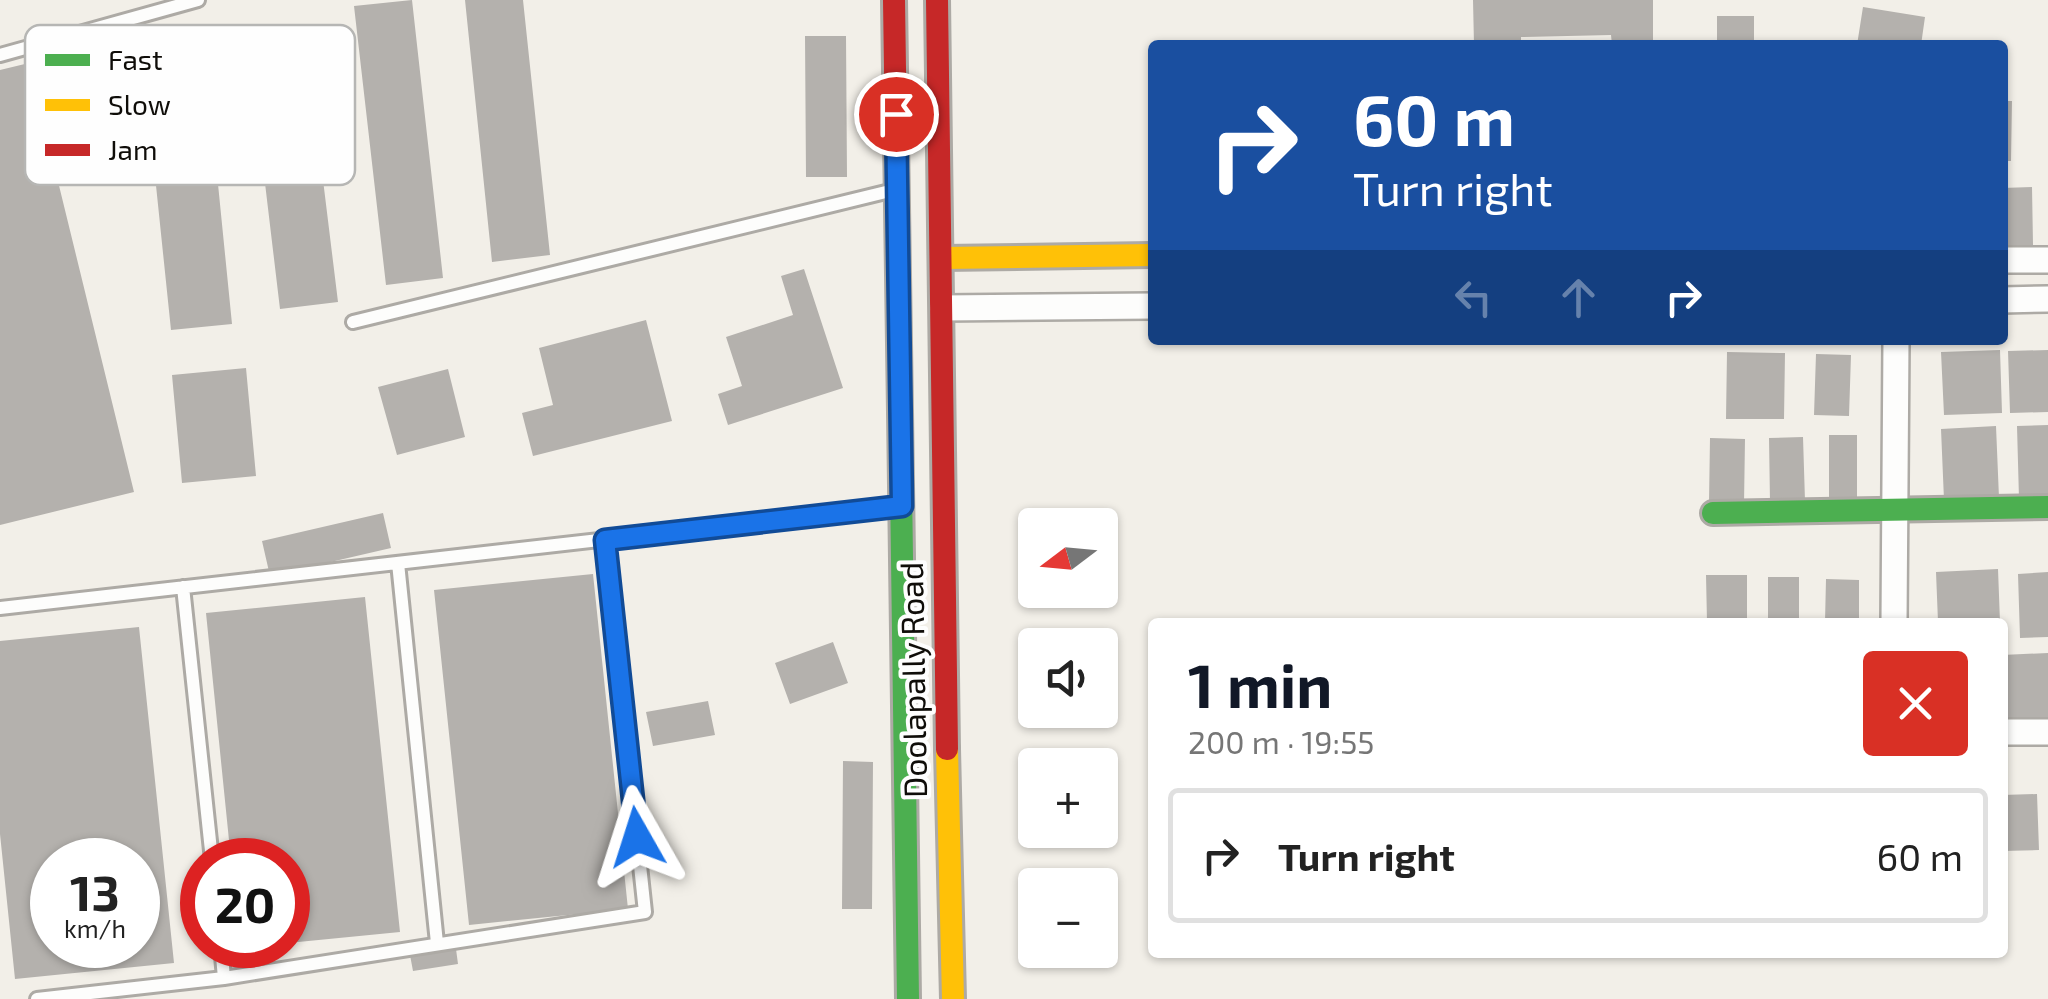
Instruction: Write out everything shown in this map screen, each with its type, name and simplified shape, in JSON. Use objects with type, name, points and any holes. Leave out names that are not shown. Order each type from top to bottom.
[{"type":"main road","name":"Doolapally Road","points":[[894,0],[908,999]]},
{"type":"main road","name":"Doolapally Road","points":[[937,0],[943,258],[945,736],[953,999]]},
{"type":"main road","points":[[943,258],[1148,255]]},
{"type":"main road","points":[[1714,513],[2048,507]]},
{"type":"main road","points":[[902,628],[946,625]]},
{"type":"street","points":[[2008,260],[2048,260]]},
{"type":"street","points":[[2008,300],[2048,299]]},
{"type":"street","points":[[943,308],[1148,306]]},
{"type":"street","points":[[1894,618],[1896,345]]},
{"type":"street","points":[[2008,732],[2048,732]]},
{"type":"lane","points":[[108,25],[198,0]]},
{"type":"lane","points":[[0,55],[25,48]]},
{"type":"lane","points":[[353,322],[897,190]]},
{"type":"lane","points":[[0,608],[902,506]]},
{"type":"lane","points":[[37,999],[224,978],[645,912],[605,540]]},
{"type":"lane","points":[[398,562],[437,942]]},
{"type":"lane","points":[[184,587],[210,838]]},
{"type":"lane","points":[[223,968],[224,978]]},
{"type":"building","points":[[412,0],[443,278],[386,285],[354,6]]},
{"type":"building","points":[[465,0],[523,0],[550,255],[492,262]]},
{"type":"building","points":[[1473,0],[1653,0],[1653,40],[1612,40],[1611,35],[1474,40]]},
{"type":"building","points":[[1863,7],[1925,17],[1922,40],[1858,40]]},
{"type":"building","points":[[1717,16],[1754,16],[1754,40],[1717,40]]},
{"type":"building","points":[[805,36],[846,36],[847,177],[806,177]]},
{"type":"building","points":[[25,64],[25,185],[59,185],[134,492],[0,525],[0,70]]},
{"type":"building","points":[[2008,101],[2012,101],[2008,161]]},
{"type":"building","points":[[156,185],[218,185],[232,324],[171,330]]},
{"type":"building","points":[[265,185],[324,185],[338,302],[280,309]]},
{"type":"building","points":[[2032,187],[2033,245],[2008,246],[2008,188]]},
{"type":"building","points":[[804,269],[843,388],[728,425],[718,394],[742,386],[726,337],[793,315],[781,276]]},
{"type":"building","points":[[646,320],[672,421],[533,456],[522,413],[553,405],[539,348]]},
{"type":"building","points":[[2000,350],[2002,413],[1944,415],[1941,352]]},
{"type":"building","points":[[2048,350],[2048,412],[2010,413],[2008,351]]},
{"type":"building","points":[[1727,352],[1785,353],[1784,419],[1726,419]]},
{"type":"building","points":[[1816,354],[1851,355],[1849,416],[1814,415]]},
{"type":"building","points":[[246,368],[256,476],[182,483],[172,375]]},
{"type":"building","points":[[448,369],[465,437],[397,455],[378,387]]},
{"type":"building","points":[[2048,425],[2048,498],[2019,499],[2017,426]]},
{"type":"building","points":[[1996,426],[1999,498],[1944,500],[1941,429]]},
{"type":"building","points":[[1829,435],[1857,435],[1857,501],[1829,501]]},
{"type":"building","points":[[1803,437],[1805,501],[1770,502],[1769,438]]},
{"type":"building","points":[[1710,438],[1745,439],[1744,504],[1709,503]]},
{"type":"building","points":[[383,513],[391,548],[270,576],[262,541]]},
{"type":"building","points":[[1998,569],[2000,618],[1938,618],[1936,572]]},
{"type":"building","points":[[2048,572],[2048,637],[2020,638],[2018,574]]},
{"type":"building","points":[[593,574],[628,909],[469,925],[434,590]]},
{"type":"building","points":[[1706,575],[1747,575],[1747,618],[1707,618]]},
{"type":"building","points":[[1768,577],[1799,577],[1799,618],[1768,618]]},
{"type":"building","points":[[1826,579],[1859,580],[1859,618],[1825,618]]},
{"type":"building","points":[[365,597],[400,932],[310,941],[310,838],[229,838],[206,613]]},
{"type":"building","points":[[139,627],[174,963],[160,964],[160,838],[30,838],[30,968],[124,968],[15,979],[0,834],[0,641]]},
{"type":"building","points":[[833,642],[848,683],[790,704],[775,663]]},
{"type":"building","points":[[2048,653],[2048,719],[2008,720],[2008,655]]},
{"type":"building","points":[[708,701],[715,735],[653,746],[646,712]]},
{"type":"building","points":[[843,761],[873,762],[872,909],[842,909]]},
{"type":"building","points":[[2037,794],[2039,850],[2008,851],[2008,795]]},
{"type":"building","points":[[456,949],[458,964],[413,971],[410,955]]},
{"type":"traffic: fast","points":[[900,412],[908,999]]},
{"type":"traffic: fast","points":[[1713,513],[2048,507]]},
{"type":"traffic: slow","points":[[943,258],[1148,255]]},
{"type":"traffic: slow","points":[[947,749],[953,999]]},
{"type":"traffic: jam","points":[[894,0],[900,412]]},
{"type":"traffic: jam","points":[[937,0],[947,749]]},
{"type":"route","points":[[637,837],[605,540],[902,506],[896,114]]}]
